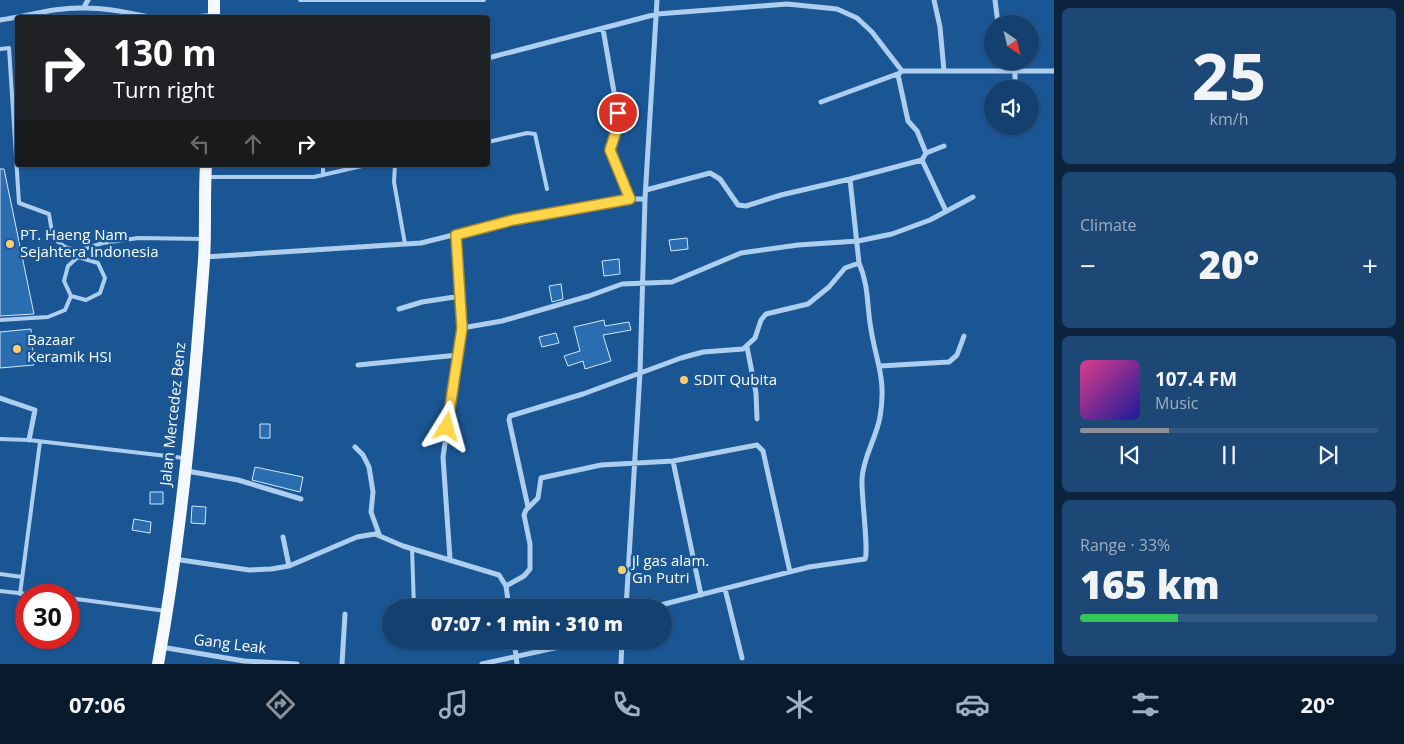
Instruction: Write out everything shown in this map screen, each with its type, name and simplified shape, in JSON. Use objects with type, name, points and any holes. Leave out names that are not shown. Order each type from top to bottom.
[{"type":"main road","points":[[214,0],[214,15]]},
{"type":"main road","name":"Jalan Mercedez Benz","points":[[158,664],[168,612],[174,559],[204,257],[205,171]]},
{"type":"street","points":[[84,8],[88,0]]},
{"type":"street","points":[[626,599],[640,373],[645,199],[658,0]]},
{"type":"street","points":[[934,0],[944,70]]},
{"type":"street","points":[[995,0],[997,15]]},
{"type":"street","points":[[490,57],[657,14],[787,2],[837,9],[857,18],[872,32],[900,73],[908,121],[916,131],[926,153]]},
{"type":"street","points":[[25,15],[50,10],[84,8],[132,12],[143,15]]},
{"type":"street","points":[[0,20],[15,17]]},
{"type":"street","points":[[602,28],[619,121],[610,150],[630,199]]},
{"type":"street","points":[[821,102],[900,73],[984,70]]},
{"type":"street","points":[[1014,80],[1015,70],[1054,71]]},
{"type":"street","points":[[646,190],[710,173],[720,179],[738,205],[746,206],[781,195],[922,160],[926,153],[944,146]]},
{"type":"street","points":[[922,160],[946,211]]},
{"type":"street","points":[[672,602],[831,563],[862,561],[867,556],[862,478],[865,458],[880,416],[883,381],[870,324],[867,285],[859,264],[850,179]]},
{"type":"street","points":[[462,328],[502,321],[589,296],[622,284],[672,282],[741,253],[858,241],[902,231],[973,197]]},
{"type":"street","points":[[204,257],[421,243],[513,220],[630,199],[645,199]]},
{"type":"street","points":[[450,559],[443,457],[452,382],[462,328],[456,235]]},
{"type":"street","points":[[528,507],[509,420],[510,416],[583,394],[692,354],[747,347],[755,338],[761,320],[766,314],[802,306],[813,301],[845,268],[859,264]]},
{"type":"street","points":[[399,309],[422,302],[461,296]]},
{"type":"street","points":[[880,366],[948,362],[957,355],[964,336]]},
{"type":"street","points":[[747,347],[756,393],[757,419]]},
{"type":"street","points":[[358,365],[458,355]]},
{"type":"street","points":[[0,398],[35,410],[29,440]]},
{"type":"street","points":[[506,586],[524,576],[530,569],[530,544],[524,518],[528,507],[538,498],[540,480],[544,477],[601,465],[673,461],[752,446],[762,448],[790,572]]},
{"type":"street","points":[[355,448],[369,467],[373,492],[371,512],[379,534]]},
{"type":"street","points":[[673,461],[701,595]]},
{"type":"street","points":[[184,464],[301,499]]},
{"type":"street","points":[[174,559],[248,570],[289,566],[357,537],[379,534],[412,548],[495,573],[502,578],[506,586],[508,599]]},
{"type":"street","points":[[283,537],[289,566]]},
{"type":"street","points":[[725,589],[742,658]]},
{"type":"street","points":[[342,664],[344,614]]},
{"type":"street","name":"Gang Leak","points":[[161,647],[244,661],[297,664]]},
{"type":"street","points":[[482,664],[517,661],[560,649]]},
{"type":"street","points":[[621,664],[622,649]]},
{"type":"lane","points":[[300,0],[484,0]]},
{"type":"lane","points":[[0,49],[9,48],[15,141]]},
{"type":"lane","points":[[490,142],[527,133],[535,134],[546,189]]},
{"type":"lane","points":[[17,167],[19,203],[49,214],[53,238],[77,251],[103,243],[138,238],[203,238]]},
{"type":"lane","points":[[323,167],[323,174]]},
{"type":"lane","points":[[205,171],[302,177],[356,167]]},
{"type":"lane","points":[[395,167],[394,182],[406,244]]},
{"type":"lane","points":[[77,251],[78,257]]},
{"type":"lane","points":[[71,296],[86,300],[100,293],[105,278],[98,264],[78,257]]},
{"type":"lane","points":[[0,320],[54,316],[65,310],[71,296],[64,281],[68,266],[78,257]]},
{"type":"lane","points":[[0,439],[29,440],[184,464]]},
{"type":"lane","points":[[21,584],[40,442]]},
{"type":"lane","points":[[412,548],[414,599]]},
{"type":"lane","points":[[0,574],[22,577]]},
{"type":"lane","points":[[0,590],[15,593]]},
{"type":"lane","points":[[80,600],[168,612]]},
{"type":"building","name":"PT. Haeng Nam Sejahtera Indonesia","points":[[0,169],[4,169],[34,314],[0,316]]},
{"type":"building","points":[[687,238],[688,249],[671,251],[669,240]]},
{"type":"building","points":[[619,259],[620,274],[604,276],[602,261]]},
{"type":"building","points":[[561,284],[563,299],[552,302],[549,286]]},
{"type":"building","points":[[604,320],[605,326],[629,322],[631,330],[603,335],[611,361],[585,369],[583,361],[568,366],[564,356],[580,351],[574,327]]},
{"type":"building","points":[[31,329],[34,365],[0,368],[0,332]]},
{"type":"building","points":[[556,333],[559,343],[542,347],[539,337]]},
{"type":"building","points":[[260,424],[270,424],[270,438],[260,438]]},
{"type":"building","points":[[255,467],[303,477],[300,492],[252,480]]},
{"type":"building","points":[[150,492],[163,492],[163,504],[150,504]]},
{"type":"building","points":[[192,506],[206,507],[205,524],[191,523]]},
{"type":"building","points":[[134,519],[151,522],[150,533],[132,530]]},
{"type":"place","name":"PT. Haeng Nam Sejahtera Indonesia","points":[[10,244]]},
{"type":"place","name":"Bazaar Keramik HSI","points":[[17,349]]},
{"type":"place","name":"SDIT Qubita","points":[[684,380]]},
{"type":"place","name":"jl gas alam. Gn Putri","points":[[622,570]]},
{"type":"route","points":[[447,427],[452,382],[462,338],[456,235],[513,220],[630,199],[610,150],[619,121],[618,113]]}]
